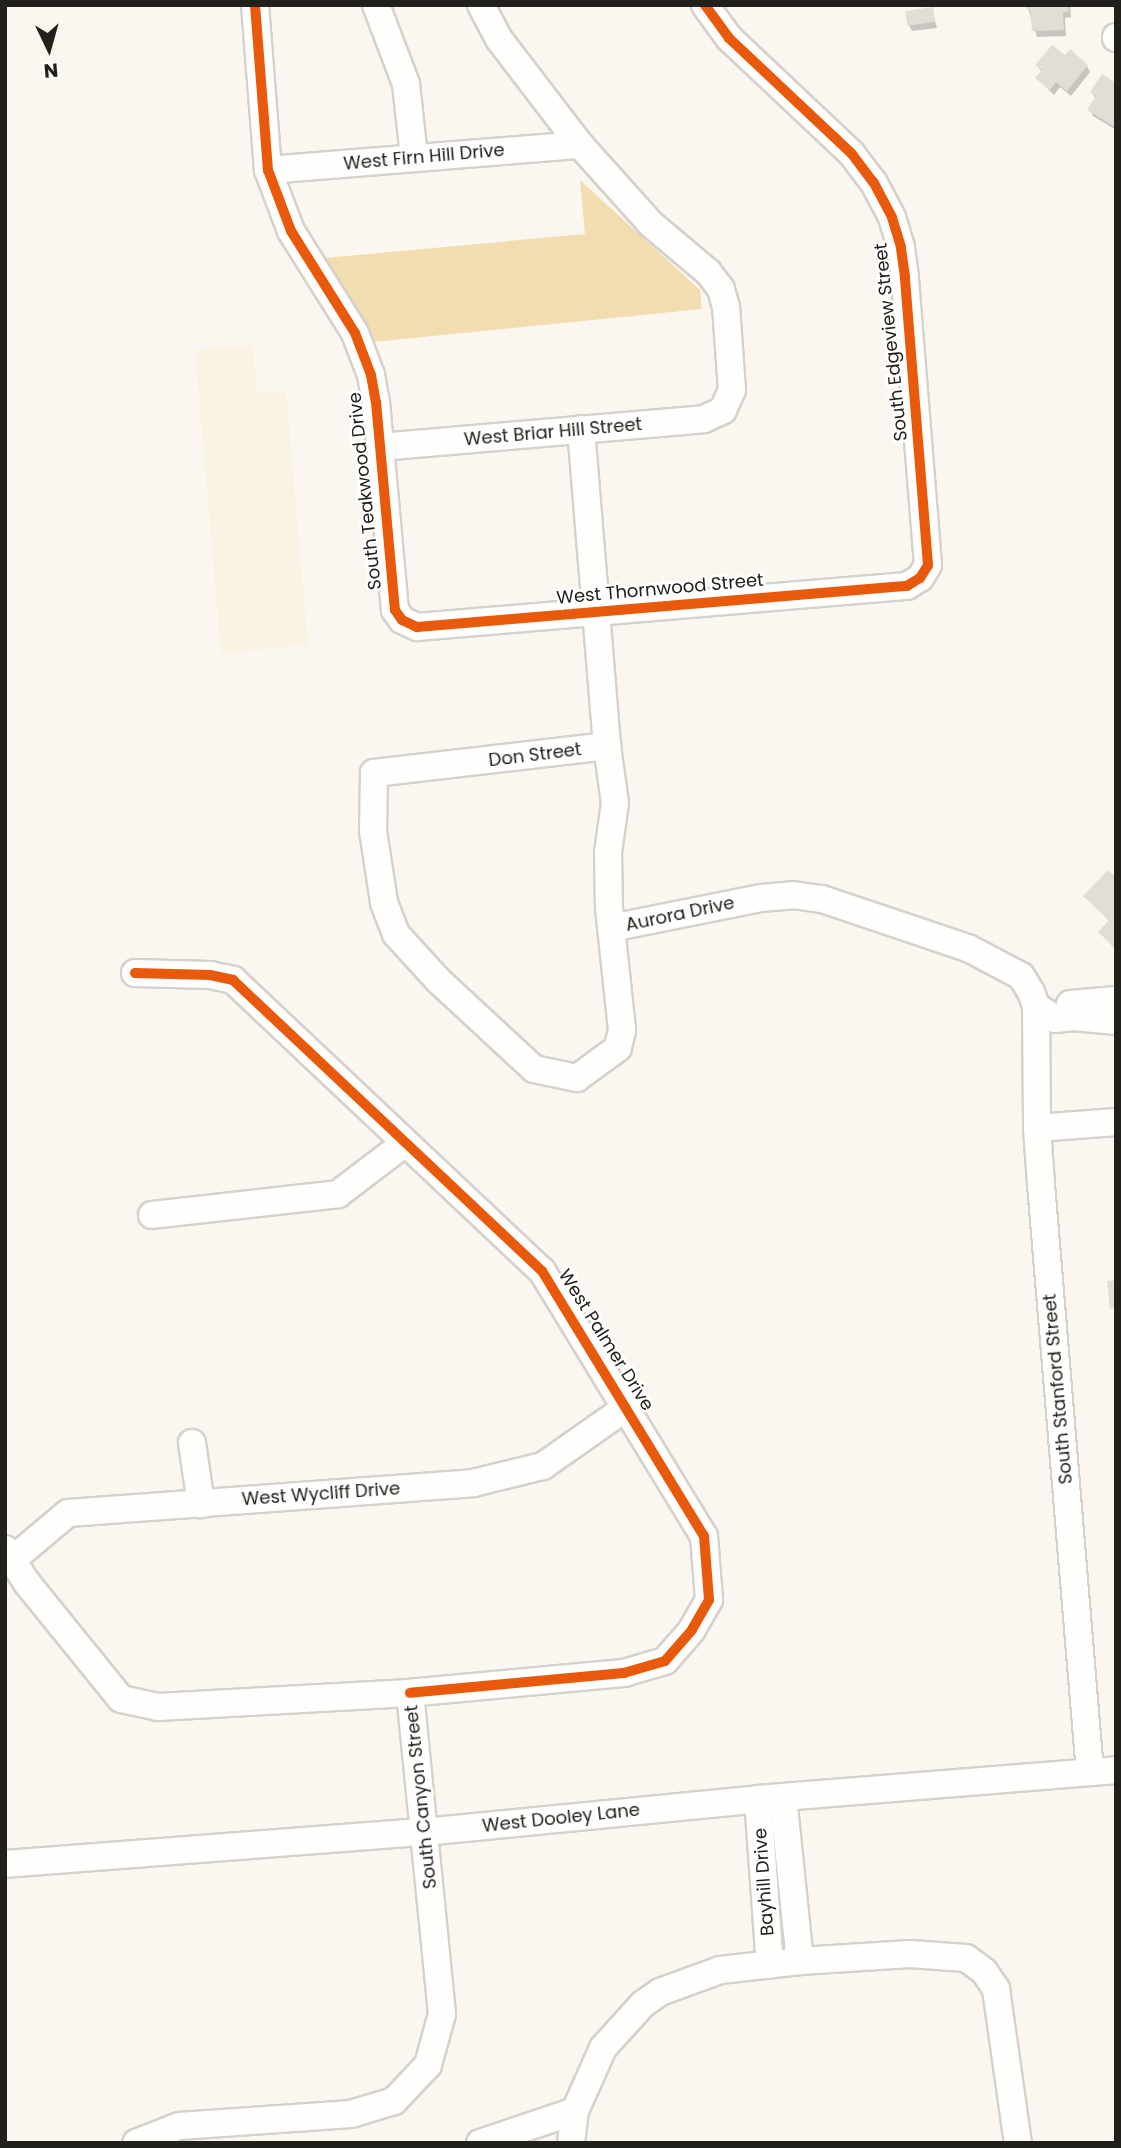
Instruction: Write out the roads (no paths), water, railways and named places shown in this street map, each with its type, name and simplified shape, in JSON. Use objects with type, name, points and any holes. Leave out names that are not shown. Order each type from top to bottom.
[{"type":"street","name":"South Teakwood Drive","points":[[255,5],[268,170],[291,231],[355,333],[371,375],[395,610],[402,620]]},
{"type":"street","points":[[376,5],[406,85],[414,157]]},
{"type":"street","points":[[481,5],[499,39],[580,145]]},
{"type":"street","name":"South Edgeview Street","points":[[705,5],[729,38],[850,153],[873,182],[892,217],[901,247],[905,277],[927,536],[928,565],[920,578]]},
{"type":"street","name":"West Firn Hill Drive","points":[[268,170],[580,145]]},
{"type":"street","name":"West Briar Hill Street","points":[[380,447],[704,419],[723,410],[732,390],[726,307],[721,289],[708,272],[651,224],[580,145]]},
{"type":"street","points":[[581,429],[607,746]]},
{"type":"street","name":"West Thornwood Street","points":[[402,620],[417,627],[907,586],[920,578]]},
{"type":"street","name":"Don Street","points":[[456,996],[396,934],[383,902],[373,831],[374,773],[607,746],[615,803],[608,852],[611,928]]},
{"type":"street","name":"Aurora Drive","points":[[456,996],[534,1069],[577,1078],[618,1048],[622,1030],[611,928],[761,898],[793,895],[822,899],[968,948],[1021,976],[1036,1006]]},
{"type":"street","name":"West Palmer Drive","points":[[135,973],[210,975],[233,980],[542,1271],[704,1536],[709,1600],[692,1630],[665,1661],[624,1673],[411,1693]]},
{"type":"street","points":[[1036,1006],[1116,1000]]},
{"type":"street","points":[[1036,1006],[1055,1019],[1073,1017],[1116,1021]]},
{"type":"street","name":"South Stanford Street","points":[[1036,1006],[1037,1128],[1103,1771]]},
{"type":"street","points":[[1037,1128],[1116,1122]]},
{"type":"street","points":[[152,1215],[338,1194],[405,1143]]},
{"type":"street","name":"West Wycliff Drive","points":[[9,1554],[68,1513],[473,1483],[543,1466],[627,1407]]},
{"type":"street","points":[[192,1443],[201,1504]]},
{"type":"street","name":"South Canyon Street","points":[[9,1554],[121,1699],[158,1707],[411,1693],[442,2014],[428,2065],[394,2101],[351,2114],[179,2126],[136,2143]]},
{"type":"street","name":"West Dooley Lane","points":[[5,1864],[424,1832],[771,1798],[1103,1771]]},
{"type":"street","name":"Bayhill Drive","points":[[771,1798],[800,1961]]},
{"type":"street","name":"Bayhill Drive","points":[[770,1965],[771,1798]]},
{"type":"street","points":[[571,2143],[575,2111],[604,2048],[651,1998],[660,1992],[720,1970],[800,1961],[910,1954],[967,1958],[984,1971],[996,1989],[1018,2143]]},
{"type":"street","points":[[480,2143],[575,2111]]}]
